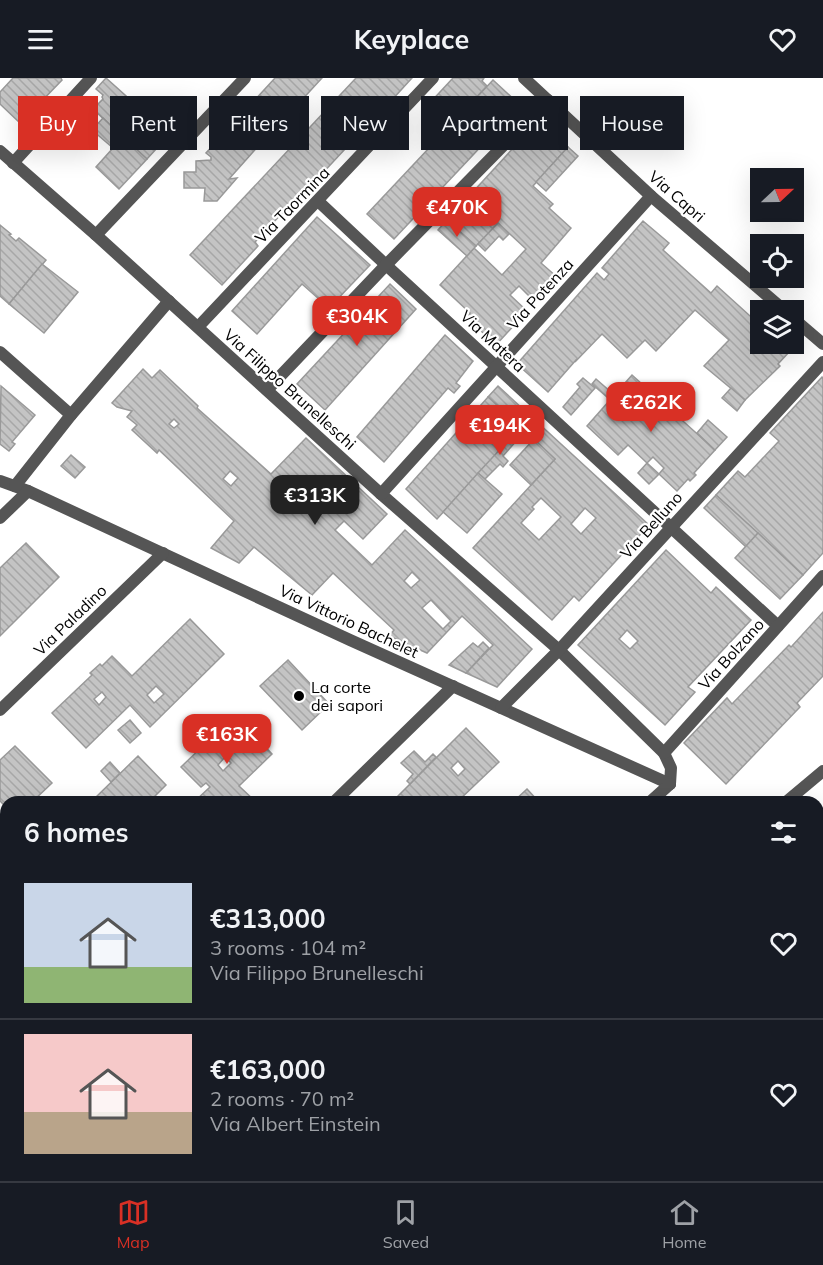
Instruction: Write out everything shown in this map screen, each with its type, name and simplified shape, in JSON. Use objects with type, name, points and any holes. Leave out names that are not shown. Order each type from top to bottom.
[{"type":"street","points":[[13,163],[91,78]]},
{"type":"street","points":[[96,235],[245,78]]},
{"type":"street","name":"Via Taormina","points":[[198,327],[434,78]]},
{"type":"street","name":"Via Capri","points":[[524,78],[544,96]]},
{"type":"street","name":"Via Capri","points":[[568,119],[651,196],[772,300]]},
{"type":"street","points":[[267,390],[499,150]]},
{"type":"street","name":"Via Filippo Brunelleschi","points":[[0,151],[96,235],[381,494],[559,650],[664,753]]},
{"type":"street","name":"Via Potenza","points":[[381,494],[651,196]]},
{"type":"street","name":"Via Matera","points":[[318,201],[778,626]]},
{"type":"street","points":[[15,486],[71,415],[169,301]]},
{"type":"street","points":[[804,328],[823,344]]},
{"type":"street","points":[[0,352],[71,415]]},
{"type":"street","name":"Via Belluno","points":[[501,708],[559,650],[823,362]]},
{"type":"street","name":"Via Vittorio Bachelet","points":[[0,481],[28,490],[670,784]]},
{"type":"street","points":[[0,518],[28,490]]},
{"type":"street","name":"Via Paladino","points":[[0,710],[163,553]]},
{"type":"street","name":"Via Bolzano","points":[[664,753],[823,576]]},
{"type":"street","points":[[340,796],[453,686]]},
{"type":"street","points":[[657,796],[670,784],[672,768],[664,753]]},
{"type":"street","points":[[793,796],[823,771]]},
{"type":"building","points":[[13,78],[61,78],[62,80],[47,96],[18,96],[18,121],[0,104],[0,92]]},
{"type":"building","points":[[106,78],[126,96],[110,96],[110,125],[98,114],[98,104],[103,99],[103,95],[96,89]]},
{"type":"building","points":[[275,78],[322,78],[305,96],[258,96]]},
{"type":"building","points":[[356,78],[412,78],[396,96],[339,96]]},
{"type":"building","points":[[453,78],[484,78],[482,81],[487,86],[477,96],[436,96]]},
{"type":"building","points":[[493,80],[510,96],[478,96]]},
{"type":"building","points":[[321,115],[321,150],[344,150],[255,242],[258,246],[222,285],[190,255],[288,150],[309,150],[309,128]]},
{"type":"building","points":[[103,118],[110,125],[110,145],[98,135],[98,123]]},
{"type":"building","points":[[568,147],[578,156],[546,191],[536,182],[565,150],[568,150]]},
{"type":"building","points":[[111,150],[137,150],[147,159],[119,189],[96,167]]},
{"type":"building","points":[[137,150],[155,150],[147,159]]},
{"type":"building","points":[[209,150],[255,150],[229,179],[237,178],[217,201],[204,201],[205,188],[184,188],[184,172],[196,172],[196,161],[211,160],[206,153]]},
{"type":"building","points":[[427,150],[478,150],[394,239],[367,214]]},
{"type":"building","points":[[511,150],[565,150],[533,186],[553,204],[549,208],[571,228],[541,263],[557,277],[535,302],[519,286],[510,295],[527,311],[496,345],[466,317],[470,313],[440,285],[474,248],[502,275],[526,249],[498,223],[476,246],[447,220]]},
{"type":"building","points":[[317,217],[370,265],[329,308],[302,284],[257,334],[232,311]]},
{"type":"building","points":[[447,220],[476,246],[467,256],[438,230]]},
{"type":"building","points":[[643,221],[669,243],[663,250],[711,293],[717,286],[750,316],[750,354],[787,354],[778,364],[780,366],[745,400],[704,366],[729,340],[695,310],[656,351],[645,340],[627,358],[602,334],[548,392],[517,364],[597,273],[604,280],[609,274],[602,268]]},
{"type":"building","points":[[498,223],[509,234],[503,240],[499,236],[485,251],[478,244]]},
{"type":"building","points":[[0,225],[16,241],[19,238],[46,260],[9,304],[0,296]]},
{"type":"building","points":[[42,264],[78,292],[44,333],[9,304]]},
{"type":"building","points":[[390,284],[416,309],[325,410],[297,384]]},
{"type":"building","points":[[445,335],[473,361],[456,383],[460,386],[454,393],[448,388],[384,462],[357,437]]},
{"type":"building","points":[[143,369],[152,378],[160,370],[198,406],[197,408],[271,474],[306,438],[387,514],[363,539],[344,521],[335,530],[372,565],[405,530],[532,649],[497,687],[466,673],[493,645],[462,616],[427,653],[389,636],[394,630],[333,573],[312,595],[254,547],[239,563],[211,548],[234,521],[159,450],[157,453],[132,430],[137,425],[127,417],[132,411],[117,407],[112,403]],"holes":[[[174,419],[179,424],[174,428],[169,424]],[[230,471],[238,478],[231,486],[223,479]],[[412,572],[420,580],[411,588],[404,581]],[[431,600],[451,621],[443,629],[422,608]]]},
{"type":"building","points":[[632,375],[715,450],[694,473],[696,475],[690,481],[688,479],[677,491],[659,474],[664,468],[653,457],[647,463],[628,445],[618,455],[587,426]]},
{"type":"building","points":[[822,377],[823,553],[803,575],[716,495],[738,471],[745,477],[779,441],[770,433]]},
{"type":"building","points":[[583,378],[595,388],[571,415],[563,407],[580,387],[577,384]]},
{"type":"building","points":[[596,379],[612,393],[607,397],[592,384]]},
{"type":"building","points":[[1,386],[35,415],[12,442],[15,444],[9,451],[0,444]]},
{"type":"building","points":[[498,386],[649,525],[579,601],[574,596],[552,620],[473,548],[555,459],[488,397]],"holes":[[[541,498],[561,517],[539,540],[521,523]],[[585,508],[596,518],[581,534],[571,524]]]},
{"type":"building","points":[[731,388],[745,400],[737,411],[722,398]]},
{"type":"building","points":[[488,397],[521,427],[437,519],[406,489]]},
{"type":"building","points":[[708,420],[727,437],[715,450],[697,433]]},
{"type":"building","points":[[521,427],[525,431],[503,456],[508,461],[503,467],[500,464],[485,479],[478,473]]},
{"type":"building","points":[[534,439],[555,459],[531,485],[510,465]]},
{"type":"building","points":[[71,455],[85,467],[75,478],[61,466]]},
{"type":"building","points":[[647,463],[659,474],[649,484],[638,473]]},
{"type":"building","points":[[478,473],[502,494],[467,533],[443,512]]},
{"type":"building","points":[[716,495],[758,533],[746,547],[704,508]]},
{"type":"building","points":[[758,533],[803,575],[780,599],[735,558]]},
{"type":"building","points":[[26,543],[59,577],[0,636],[0,568]]},
{"type":"building","points":[[666,550],[711,593],[716,587],[751,620],[688,687],[695,692],[665,725],[578,645]],"holes":[[[627,630],[638,641],[630,649],[619,639]]]},
{"type":"building","points":[[823,612],[823,676],[797,703],[800,707],[726,784],[684,743],[727,698],[732,704],[789,645],[792,646]]},
{"type":"building","points":[[190,619],[224,654],[150,727],[130,705],[86,748],[52,713],[92,675],[90,673],[112,656],[132,676]],"holes":[[[156,686],[164,694],[154,703],[147,695]],[[102,692],[106,697],[99,705],[94,699]]]},
{"type":"building","points":[[483,642],[489,648],[466,673],[449,665],[473,643],[478,647]]},
{"type":"building","points":[[288,660],[329,704],[302,730],[260,686]]},
{"type":"building","points":[[239,719],[272,754],[239,786],[250,796],[200,796],[210,787],[206,783],[201,787],[181,767],[207,742],[211,746]],"holes":[[[225,757],[231,763],[223,771],[218,765]]]},
{"type":"building","points":[[130,720],[141,733],[130,743],[118,730]]},
{"type":"building","points":[[466,728],[499,762],[463,796],[398,796]],"holes":[[[458,761],[465,769],[458,776],[451,768]]]},
{"type":"building","points":[[15,746],[52,783],[38,796],[0,796],[0,760]]},
{"type":"building","points":[[414,751],[425,762],[433,754],[436,757],[410,784],[407,781],[413,774],[401,763]]},
{"type":"building","points":[[138,756],[166,785],[155,796],[97,796]]},
{"type":"building","points":[[110,762],[120,773],[111,782],[101,771]]},
{"type":"building","points":[[527,789],[533,796],[519,796]]},
{"type":"place","name":"La corte dei sapori","points":[[299,696]]}]
